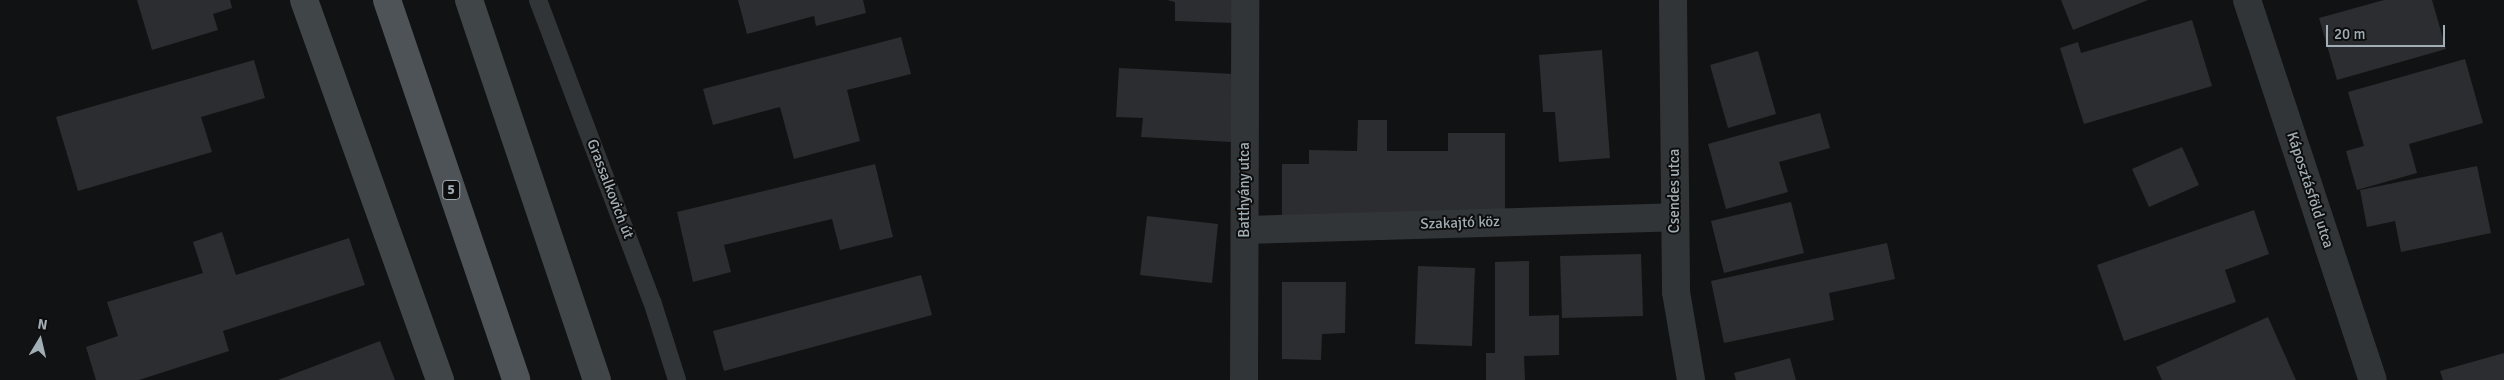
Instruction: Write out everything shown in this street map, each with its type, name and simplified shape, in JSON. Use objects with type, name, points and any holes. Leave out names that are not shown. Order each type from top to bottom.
[{"type":"main road","name":"5","points":[[387,0],[516,380]]},
{"type":"street","points":[[304,0],[440,380]]},
{"type":"street","points":[[469,0],[597,380]]},
{"type":"street","name":"Batthyány utca","points":[[1244,380],[1245,0]]},
{"type":"street","name":"Csendes utca","points":[[1673,0],[1676,292],[1692,380]]},
{"type":"street","name":"Káposztásföld utca","points":[[2247,0],[2373,380]]},
{"type":"street","name":"Szakajtó köz","points":[[1245,230],[1675,217]]},
{"type":"lane","name":"Grassalkovich út","points":[[538,0],[652,301],[677,380]]},
{"type":"building","points":[[137,0],[230,0],[232,8],[213,14],[218,30],[152,50]]},
{"type":"building","points":[[738,0],[863,0],[866,13],[816,26],[814,16],[747,34]]},
{"type":"building","points":[[1167,0],[1235,0],[1233,23],[1175,21],[1175,2]]},
{"type":"building","points":[[2061,0],[2148,0],[2073,30]]},
{"type":"building","points":[[2384,0],[2432,0],[2446,49],[2337,80],[2319,18]]},
{"type":"building","points":[[2192,20],[2212,86],[2084,124],[2060,48],[2078,42],[2081,53]]},
{"type":"building","points":[[901,37],[911,74],[847,90],[860,141],[794,159],[780,107],[713,125],[703,89]]},
{"type":"building","points":[[1602,50],[1610,158],[1559,162],[1555,112],[1543,112],[1539,55]]},
{"type":"building","points":[[1758,51],[1776,114],[1728,128],[1710,65]]},
{"type":"building","points":[[2465,59],[2483,123],[2409,144],[2417,173],[2357,190],[2346,151],[2364,146],[2348,92]]},
{"type":"building","points":[[254,60],[265,98],[201,117],[212,152],[78,191],[56,117]]},
{"type":"building","points":[[1119,68],[1234,74],[1231,142],[1141,137],[1143,118],[1116,117]]},
{"type":"building","points":[[1820,113],[1830,148],[1779,162],[1788,192],[1726,209],[1708,144]]},
{"type":"building","points":[[1358,120],[1387,120],[1387,151],[1448,151],[1448,133],[1505,133],[1505,217],[1282,216],[1282,164],[1309,164],[1309,150],[1357,151]]},
{"type":"building","points":[[2182,147],[2199,185],[2149,207],[2132,169]]},
{"type":"building","points":[[875,164],[893,237],[840,250],[832,219],[724,245],[731,272],[693,282],[677,212]]},
{"type":"building","points":[[2477,166],[2491,233],[2401,252],[2395,221],[2367,227],[2360,190]]},
{"type":"building","points":[[1791,202],[1804,253],[1724,273],[1711,221]]},
{"type":"building","points":[[2254,210],[2269,254],[2225,270],[2236,302],[2124,341],[2097,265]]},
{"type":"building","points":[[1147,216],[1218,224],[1212,283],[1140,275]]},
{"type":"building","points":[[222,232],[236,275],[349,238],[365,285],[223,331],[229,351],[139,380],[96,380],[86,347],[118,336],[107,302],[203,273],[193,242]]},
{"type":"building","points":[[1887,243],[1895,279],[1829,293],[1834,320],[1724,343],[1711,281]]},
{"type":"building","points":[[1641,254],[1643,316],[1562,318],[1560,256]]},
{"type":"building","points":[[1529,261],[1529,316],[1559,315],[1559,355],[1524,356],[1525,380],[1486,380],[1486,353],[1495,353],[1495,262]]},
{"type":"building","points":[[1418,266],[1475,268],[1472,346],[1415,344]]},
{"type":"building","points":[[921,275],[932,315],[724,371],[713,331]]},
{"type":"building","points":[[1282,282],[1346,282],[1345,333],[1322,334],[1321,360],[1282,359]]},
{"type":"building","points":[[2268,317],[2296,380],[2162,380],[2156,367]]},
{"type":"building","points":[[380,341],[395,380],[278,380]]},
{"type":"building","points":[[2504,353],[2504,380],[2443,380],[2440,371]]},
{"type":"building","points":[[1790,358],[1796,380],[1736,380],[1734,373]]}]
